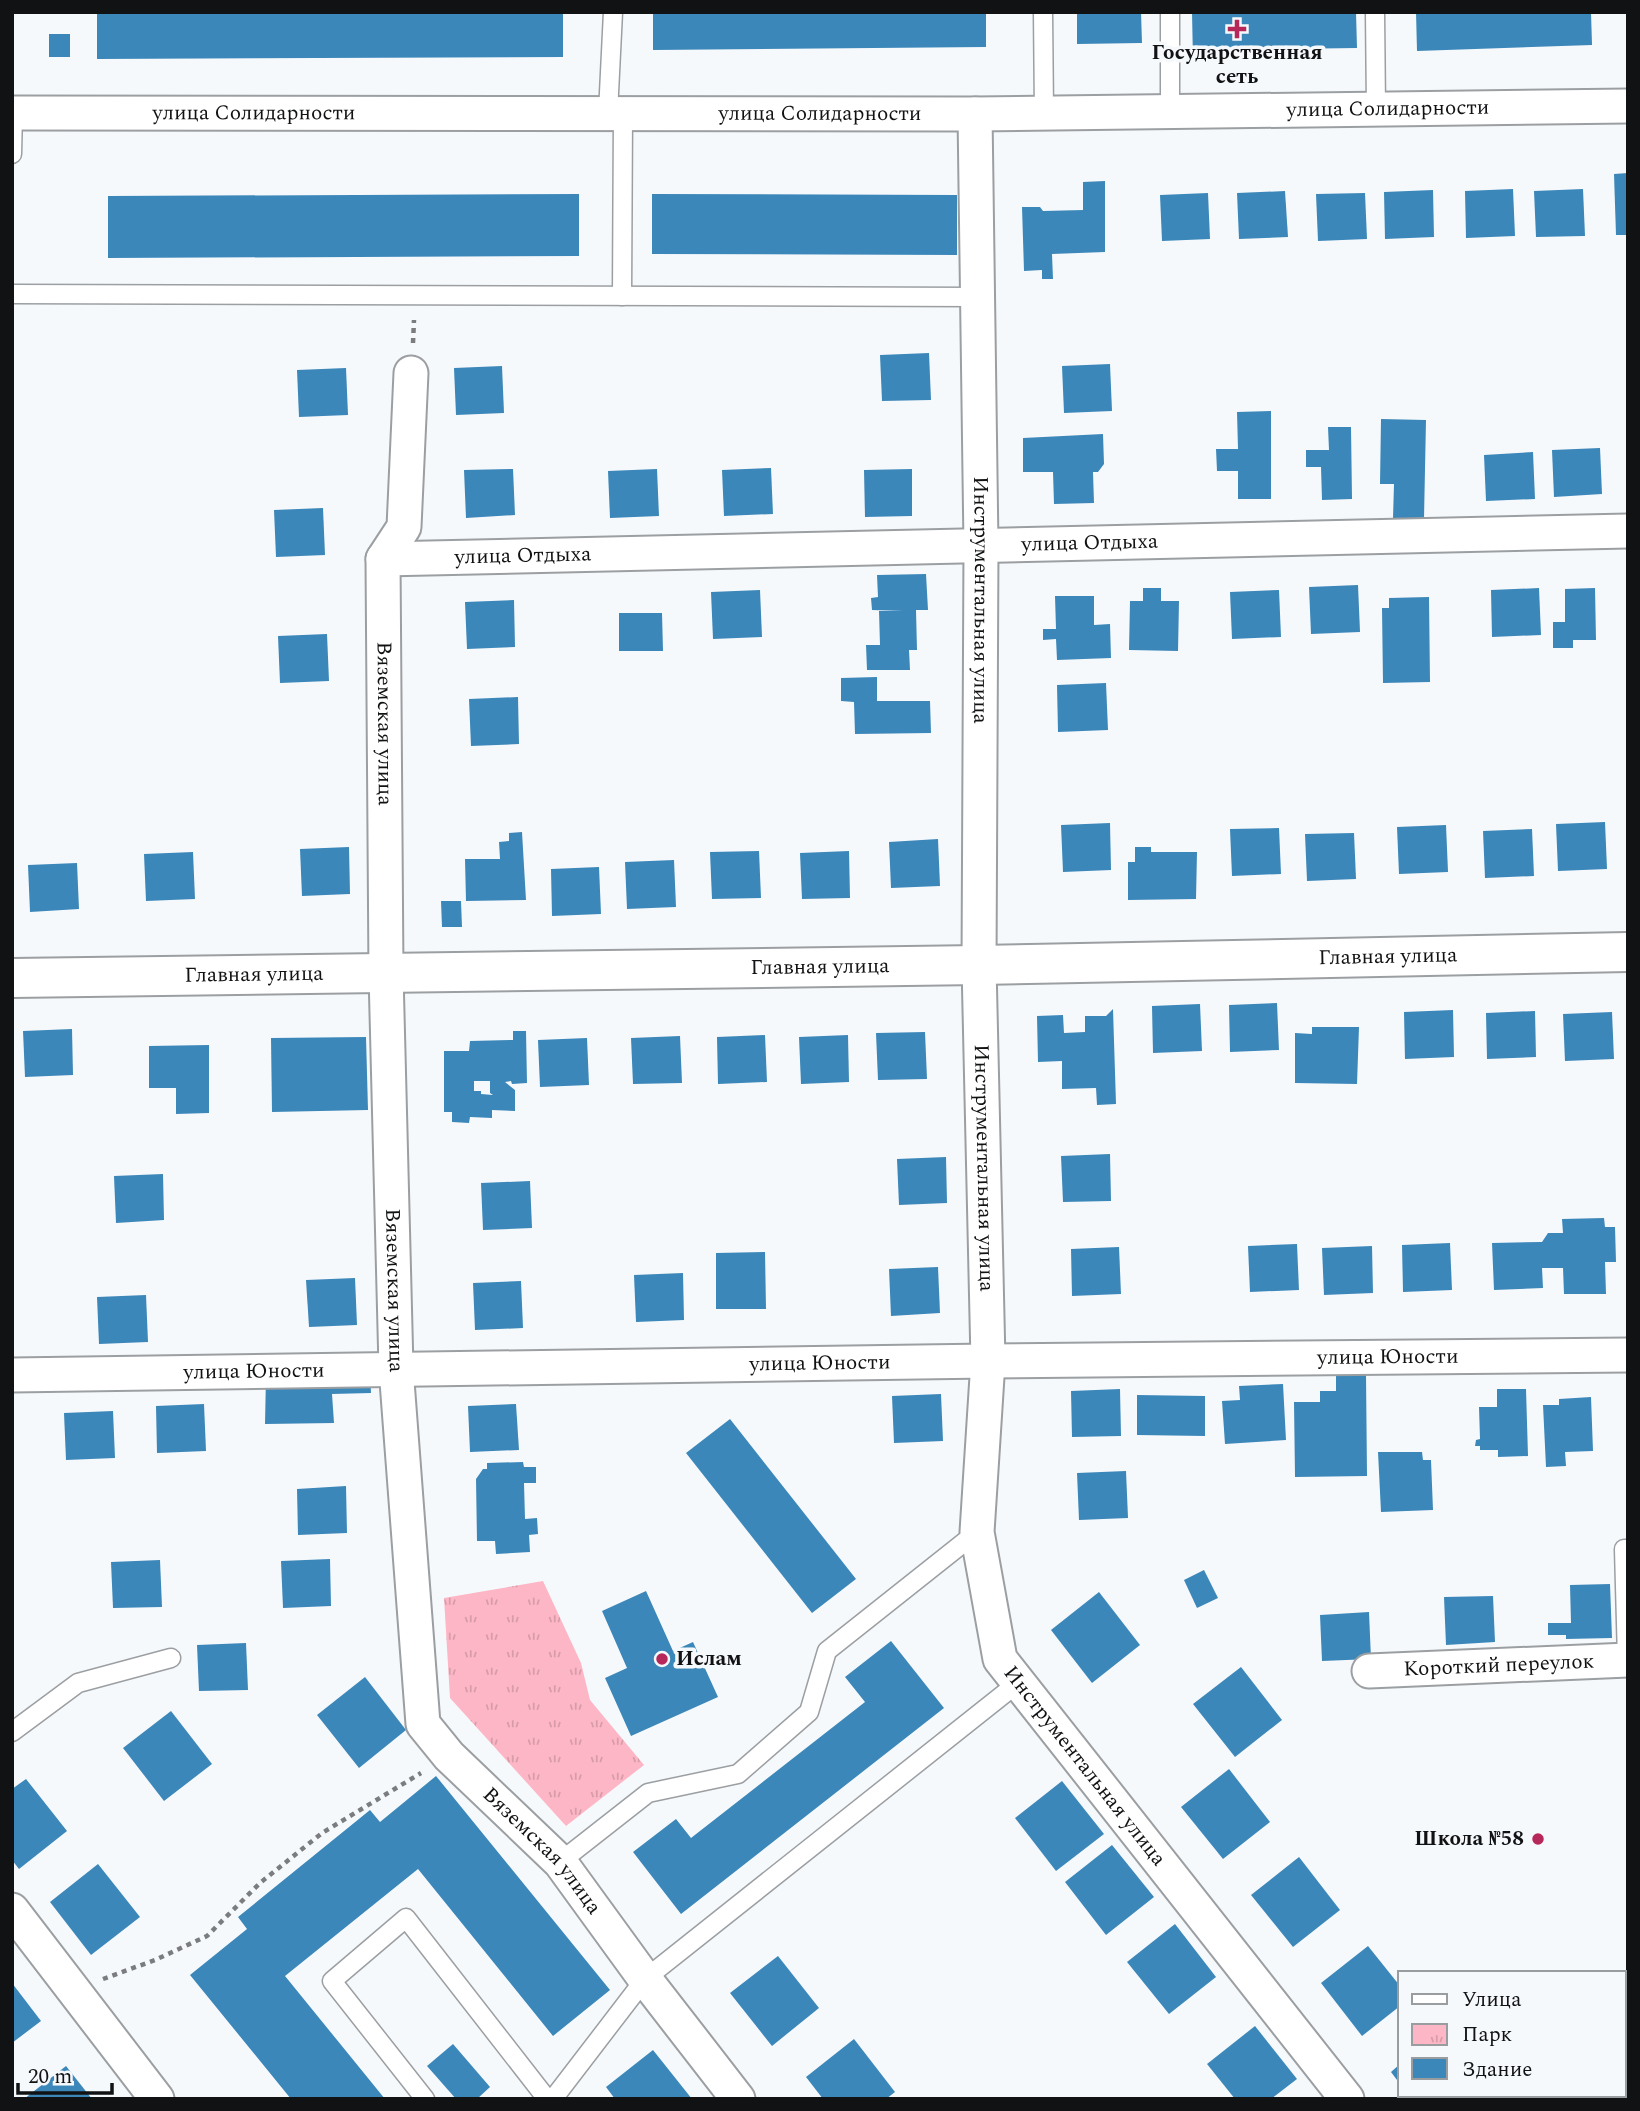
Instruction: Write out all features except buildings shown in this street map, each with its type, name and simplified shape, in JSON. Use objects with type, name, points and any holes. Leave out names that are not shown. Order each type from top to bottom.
[{"type":"street","name":"улица Солидарности","points":[[12,113],[975,114],[1628,106]]},
{"type":"street","name":"Инструментальная улица","points":[[975,114],[981,546],[979,965],[988,1361],[977,1532],[1000,1659],[1347,2099]]},
{"type":"street","points":[[383,559],[404,527],[411,373]]},
{"type":"street","name":"улица Отдыха","points":[[383,559],[1628,531]]},
{"type":"street","name":"Вяземская улица","points":[[383,559],[386,974],[396,1368],[423,1724],[449,1756],[560,1862],[645,1979],[738,2099]]},
{"type":"street","name":"Главная улица","points":[[12,978],[979,965],[1628,952]]},
{"type":"street","name":"улица Юности","points":[[12,1375],[396,1368],[1628,1355]]},
{"type":"street","name":"Короткий переулок","points":[[1369,1671],[1627,1660]]},
{"type":"street","points":[[12,1910],[157,2099]]},
{"type":"lane","points":[[613,12],[622,296]]},
{"type":"lane","points":[[1043,12],[1044,113]]},
{"type":"lane","points":[[1170,12],[1170,111]]},
{"type":"lane","points":[[1376,12],[1377,109]]},
{"type":"lane","points":[[12,113],[12,154]]},
{"type":"lane","points":[[12,294],[978,297]]},
{"type":"lane","points":[[560,1862],[649,1793],[738,1774],[809,1712],[827,1651],[977,1532]]},
{"type":"lane","points":[[1627,1660],[1624,1549],[1628,1549]]},
{"type":"lane","points":[[12,1732],[78,1683],[171,1658]]},
{"type":"lane","points":[[553,2099],[645,1979],[1019,1682]]},
{"type":"lane","points":[[425,2099],[332,1981],[407,1918],[547,2099]]},
{"type":"path","points":[[411,373],[416,295]]},
{"type":"path","points":[[76,1991],[207,1936],[260,1883],[321,1833],[449,1756]]},
{"type":"green space","points":[[543,1581],[581,1663],[590,1700],[644,1765],[566,1826],[450,1698],[444,1598]]},
{"type":"place","name":"Государственная сеть","points":[[1237,29]]},
{"type":"place","name":"Ислам","points":[[662,1659]]},
{"type":"place","name":"Школа №58","points":[[1538,1839]]}]
